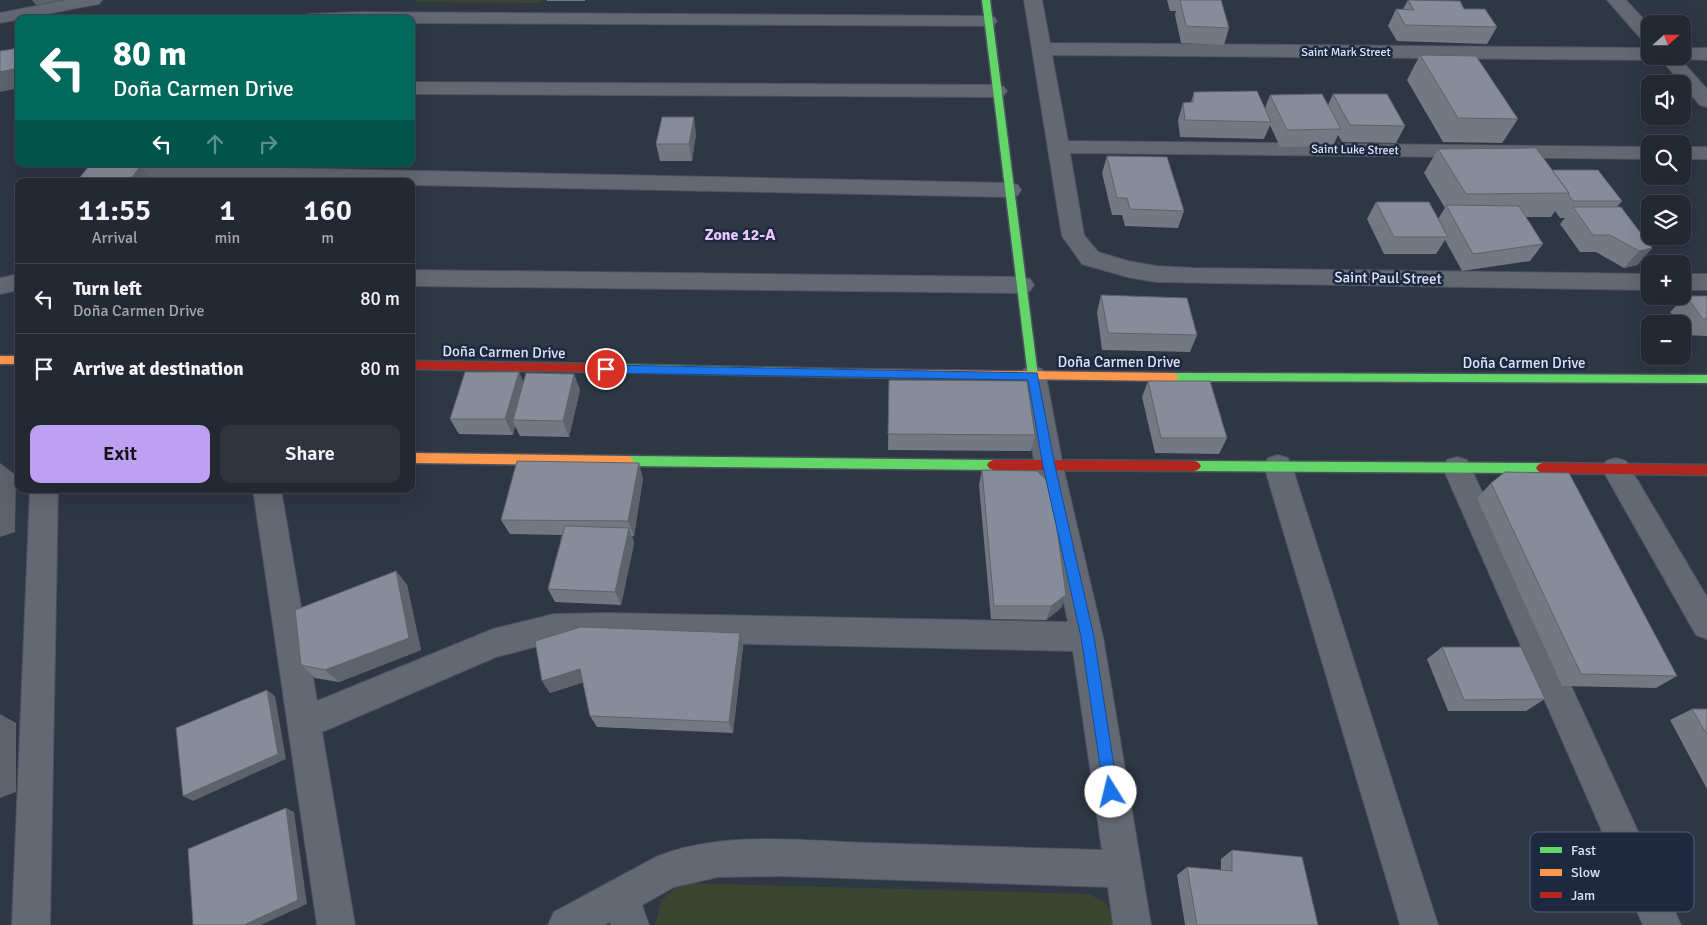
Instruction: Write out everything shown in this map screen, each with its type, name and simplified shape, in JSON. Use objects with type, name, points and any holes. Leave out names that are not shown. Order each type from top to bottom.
[{"type":"street","points":[[986,0],[1033,376],[1049,466],[1088,637],[1132,925]]},
{"type":"street","name":"Saint Paul Street","points":[[1033,0],[1073,236],[1090,258],[1127,269],[1156,274],[1193,276],[1641,282]]},
{"type":"street","points":[[1616,0],[1641,27]]},
{"type":"street","points":[[23,15],[83,7]]},
{"type":"street","points":[[0,18],[15,16]]},
{"type":"street","points":[[415,17],[988,21]]},
{"type":"street","name":"Saint Mark Street","points":[[1042,49],[1641,54]]},
{"type":"street","points":[[1691,54],[1707,54]]},
{"type":"street","points":[[1675,65],[1707,101]]},
{"type":"street","points":[[415,88],[997,91]]},
{"type":"street","name":"Saint Luke Street","points":[[1059,147],[1641,153]]},
{"type":"street","points":[[1691,153],[1707,153]]},
{"type":"street","points":[[108,167],[116,170],[160,173],[410,178]]},
{"type":"street","points":[[415,178],[1010,190]]},
{"type":"street","points":[[415,278],[1022,286]]},
{"type":"street","points":[[1691,282],[1707,282]]},
{"type":"street","points":[[0,286],[15,283]]},
{"type":"street","points":[[0,360],[15,360]]},
{"type":"street","name":"Doña Carmen Drive","points":[[415,365],[1033,376],[1707,379]]},
{"type":"street","points":[[415,458],[1049,466],[1707,470]]},
{"type":"street","points":[[1278,466],[1419,925]]},
{"type":"street","points":[[1457,468],[1620,832]]},
{"type":"street","points":[[1616,469],[1707,625]]},
{"type":"street","points":[[32,925],[44,493]]},
{"type":"street","points":[[268,493],[336,925]]},
{"type":"street","points":[[304,723],[493,643],[554,628],[618,627],[1088,637]]},
{"type":"street","points":[[567,925],[626,911],[669,870],[718,859],[782,858],[1123,869]]},
{"type":"street","points":[[1656,912],[1662,925]]},
{"type":"green space","points":[[417,0],[541,0],[540,3],[416,2]]},
{"type":"green space","points":[[681,883],[1089,894],[1106,903],[1118,925],[655,925],[661,901]]},
{"type":"building","points":[[1180,0],[1221,0],[1229,28],[1186,26]]},
{"type":"building","points":[[1408,0],[1460,1],[1464,9],[1485,9],[1497,27],[1405,25],[1396,9],[1414,10]]},
{"type":"building","points":[[15,49],[15,69],[0,72],[0,51]]},
{"type":"building","points":[[1420,55],[1476,56],[1518,119],[1458,118]]},
{"type":"building","points":[[1257,91],[1271,122],[1185,120],[1183,103],[1193,102],[1194,92]]},
{"type":"building","points":[[1322,94],[1341,129],[1287,130],[1270,95]]},
{"type":"building","points":[[1333,94],[1387,94],[1405,126],[1350,125]]},
{"type":"building","points":[[662,117],[694,117],[689,144],[656,144]]},
{"type":"building","points":[[1536,148],[1569,193],[1466,194],[1438,149]]},
{"type":"building","points":[[1107,156],[1167,157],[1184,211],[1130,209],[1127,198],[1117,198]]},
{"type":"building","points":[[88,167],[140,167],[131,178],[79,178]]},
{"type":"building","points":[[1552,170],[1598,170],[1622,201],[1573,201]]},
{"type":"building","points":[[1376,202],[1429,202],[1448,237],[1394,237]]},
{"type":"building","points":[[1446,205],[1519,206],[1543,244],[1473,254]]},
{"type":"building","points":[[1573,207],[1621,207],[1641,233],[1641,245],[1650,245],[1652,248],[1639,251],[1610,235],[1593,235]]},
{"type":"building","points":[[1101,295],[1187,298],[1197,335],[1108,333]]},
{"type":"building","points":[[1691,296],[1707,296],[1707,319],[1703,319],[1691,303]]},
{"type":"building","points":[[465,372],[519,372],[505,419],[450,419]]},
{"type":"building","points":[[526,373],[574,374],[563,421],[513,420]]},
{"type":"building","points":[[889,380],[1027,381],[1035,435],[888,434]]},
{"type":"building","points":[[1148,381],[1210,381],[1227,438],[1161,438]]},
{"type":"building","points":[[517,461],[639,463],[628,521],[501,520]]},
{"type":"building","points":[[982,470],[1037,471],[1051,484],[1066,595],[1051,606],[994,606]]},
{"type":"building","points":[[1505,472],[1569,473],[1677,676],[1581,674],[1491,483]]},
{"type":"building","points":[[565,526],[629,528],[615,592],[548,589]]},
{"type":"building","points":[[396,571],[409,638],[325,670],[301,665],[295,610]]},
{"type":"building","points":[[581,627],[740,633],[729,722],[590,716],[580,669],[542,681],[535,641]]},
{"type":"building","points":[[1442,647],[1521,647],[1545,699],[1464,700]]},
{"type":"building","points":[[267,690],[278,754],[183,796],[176,728]]},
{"type":"building","points":[[1692,709],[1707,709],[1707,735]]},
{"type":"building","points":[[286,808],[298,900],[244,925],[193,925],[188,849]]},
{"type":"building","points":[[1232,850],[1302,857],[1318,925],[1197,925],[1187,867],[1232,871]]},
{"type":"traffic: fast","points":[[986,0],[1033,376]]},
{"type":"traffic: fast","points":[[604,368],[840,373]]},
{"type":"traffic: fast","points":[[1174,377],[1707,379]]},
{"type":"traffic: fast","points":[[628,461],[993,465]]},
{"type":"traffic: fast","points":[[1195,466],[1542,468]]},
{"type":"traffic: slow","points":[[0,360],[15,360]]},
{"type":"traffic: slow","points":[[840,373],[1174,377]]},
{"type":"traffic: slow","points":[[415,458],[628,461]]},
{"type":"traffic: jam","points":[[415,365],[604,368]]},
{"type":"traffic: jam","points":[[993,465],[1195,466]]},
{"type":"traffic: jam","points":[[1542,468],[1707,470]]},
{"type":"district","name":"Zone 12-A","points":[[740,235]]},
{"type":"route","points":[[606,369],[1033,376],[1049,466],[1088,637],[1111,792]]}]
